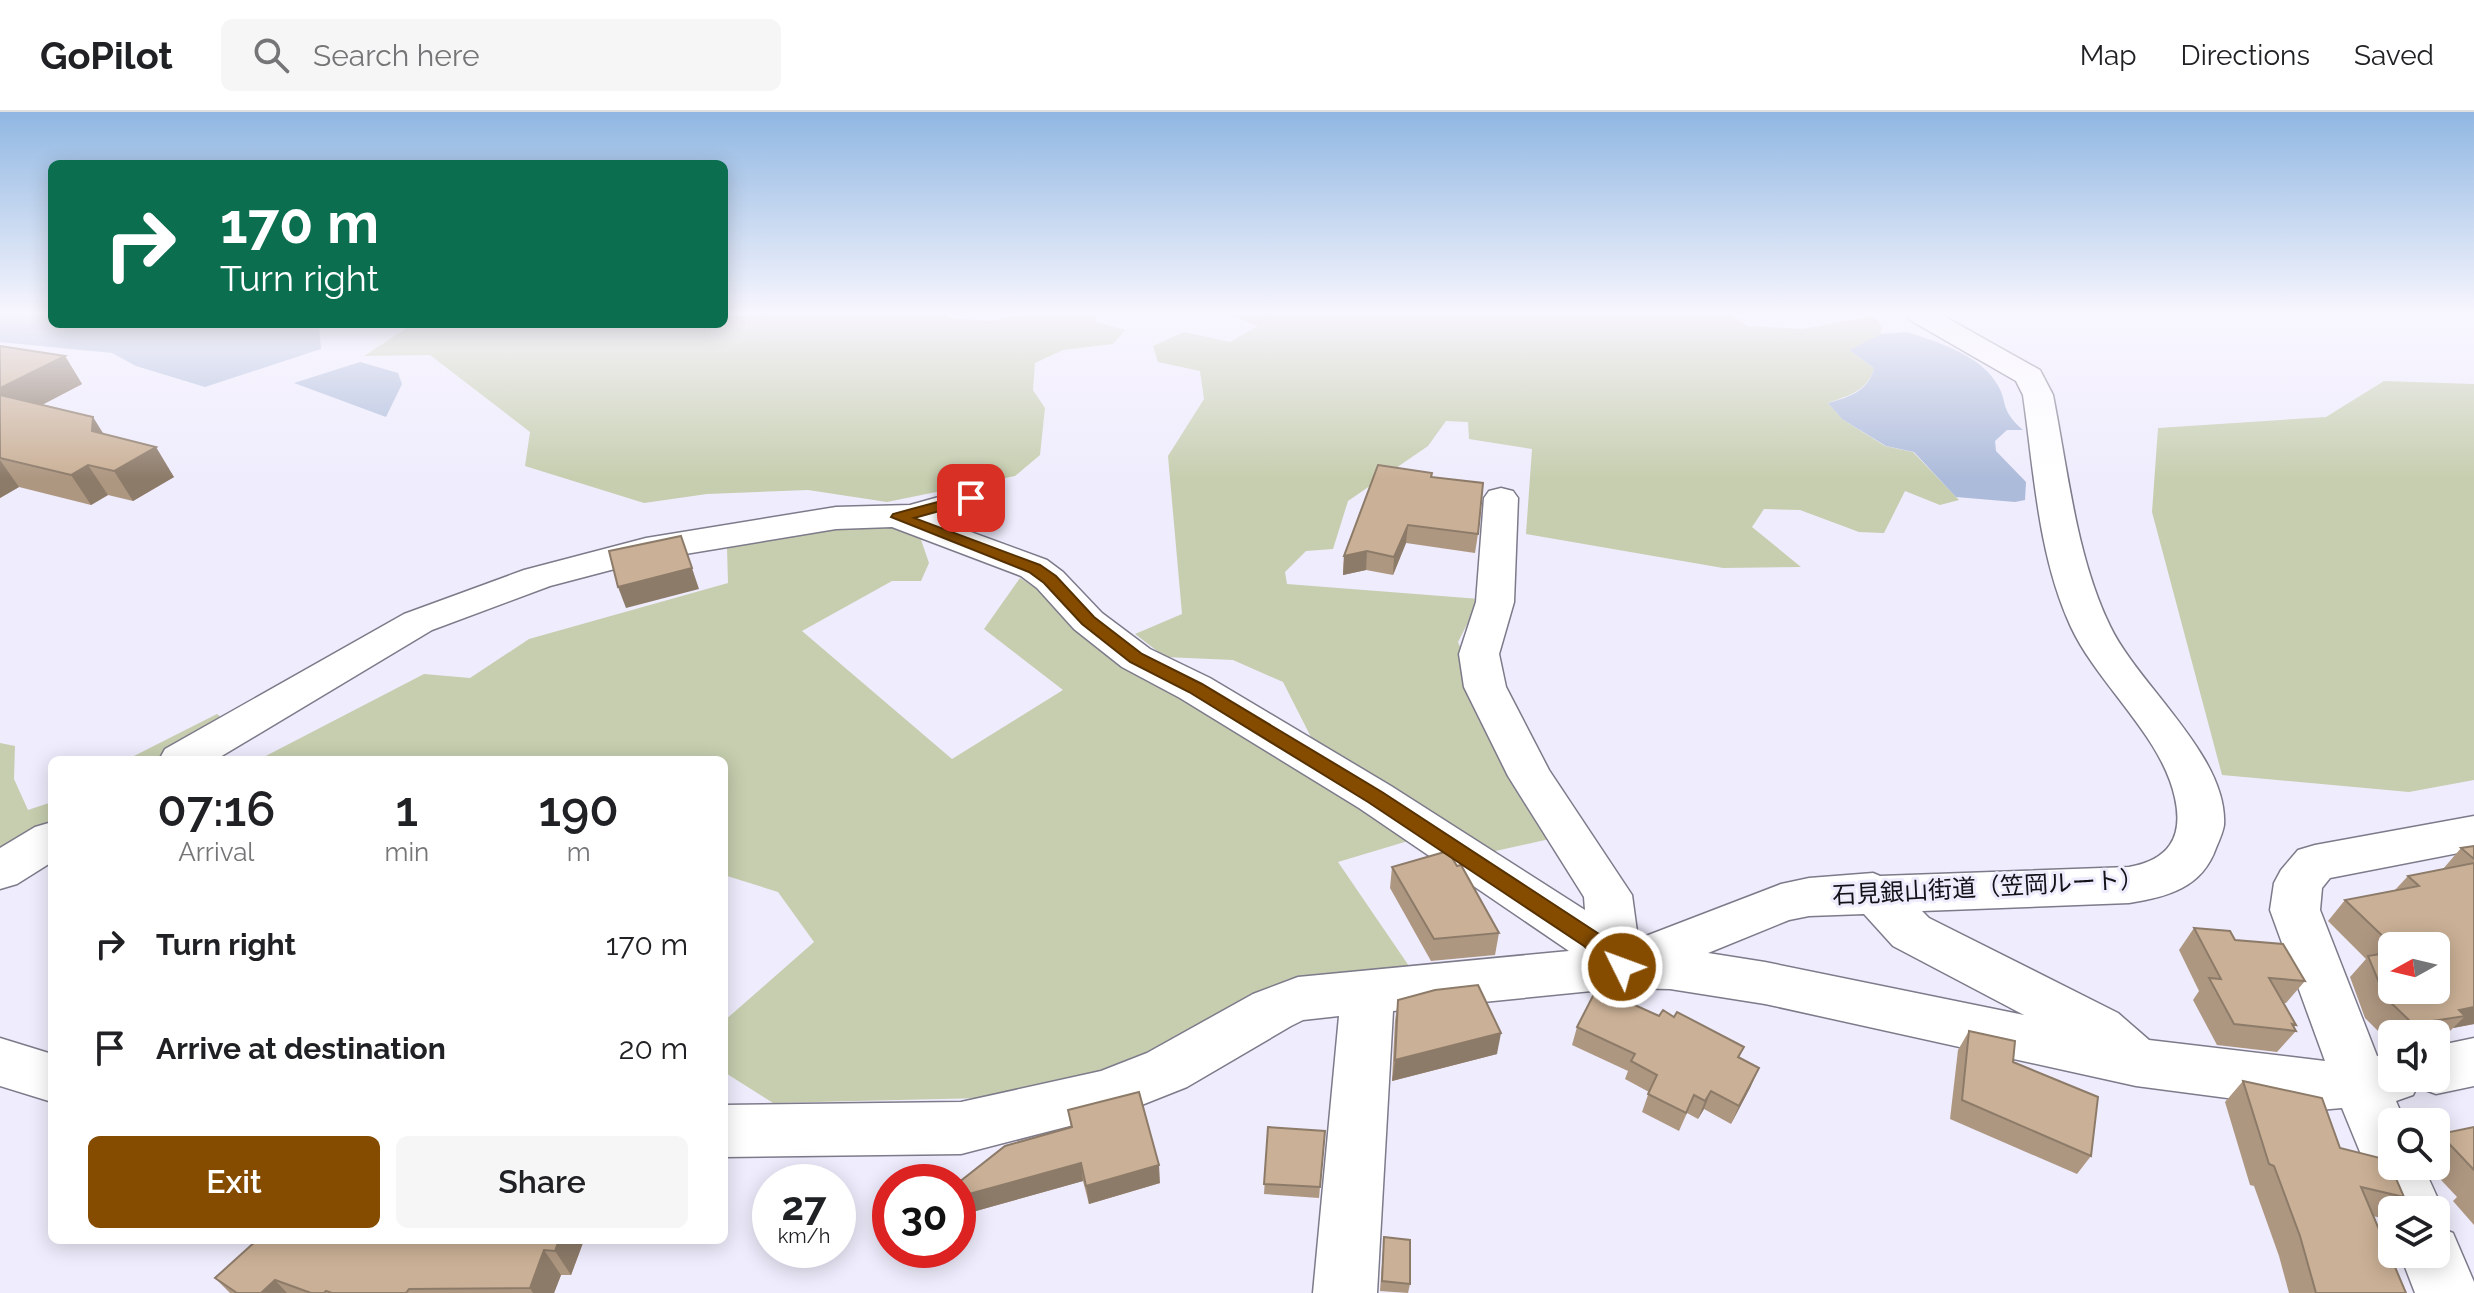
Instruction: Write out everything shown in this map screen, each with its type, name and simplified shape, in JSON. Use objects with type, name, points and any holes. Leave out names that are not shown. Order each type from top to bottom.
[{"type":"street","name":"石見銀山街道（笠岡ルート）","points":[[1622,967],[1781,903],[1809,897],[1873,892],[2129,885],[2166,876],[2184,864],[2197,844],[2201,824],[2201,807],[2190,771],[2107,656],[2090,626],[2067,549],[2038,395],[2029,376],[2017,369]]},
{"type":"street","points":[[188,756],[418,622],[537,578],[646,549],[836,518],[898,517],[971,498]]},
{"type":"street","points":[[1501,498],[1495,602],[1479,654],[1485,687],[1530,776],[1608,895],[1613,918],[1612,937],[1622,967]]},
{"type":"street","points":[[898,517],[1034,568],[1050,580],[1088,621],[1136,658],[1195,688],[1375,797],[1591,940],[1622,967]]},
{"type":"street","points":[[2382,1108],[2376,1080],[2295,910],[2298,883],[2315,863],[2474,833]]},
{"type":"street","points":[[0,871],[48,841]]},
{"type":"street","points":[[1873,892],[1911,932],[2099,1029],[2136,1062]]},
{"type":"street","points":[[728,1131],[961,1128],[1104,1095],[1167,1070],[1272,1010],[1298,999],[1622,967],[1670,968],[1765,983],[2136,1062],[2319,1086],[2376,1080]]},
{"type":"street","points":[[1345,1293],[1368,990]]},
{"type":"street","points":[[0,1062],[48,1077]]},
{"type":"street","points":[[2450,1067],[2474,1062]]},
{"type":"street","points":[[2437,1268],[2447,1293]]},
{"type":"green space","points":[[448,369],[1035,369],[1033,390],[1045,408],[1040,455],[1015,476],[887,502],[808,490],[707,494],[644,503],[525,466],[530,432]]},
{"type":"green space","points":[[1191,369],[1874,369],[1862,388],[1828,403],[1842,419],[1885,446],[1913,452],[1959,500],[1940,505],[1905,491],[1884,533],[1859,532],[1800,510],[1764,509],[1752,527],[1801,567],[1723,568],[1526,534],[1532,449],[1469,439],[1468,422],[1446,421],[1428,446],[1348,501],[1333,549],[1306,551],[1285,572],[1287,584],[1480,599],[1458,642],[1490,722],[1554,838],[1491,852],[1315,745],[1283,682],[1233,660],[1165,657],[1135,634],[1182,614],[1168,456],[1204,399],[1200,371]]},
{"type":"green space","points":[[2384,381],[2474,384],[2474,780],[2409,792],[2222,775],[2152,512],[2158,428],[2326,417]]},
{"type":"green space","points":[[871,521],[919,534],[929,563],[921,581],[892,581],[802,631],[952,759],[1063,690],[984,629],[1020,578],[1418,838],[1338,862],[1411,969],[1288,979],[1103,1076],[983,1098],[773,1103],[728,1075],[728,1017],[814,942],[778,892],[728,876],[728,756],[266,756],[424,674],[470,678],[529,639],[728,583],[727,547]]},
{"type":"green space","points":[[217,714],[227,722],[167,756],[134,756]]},
{"type":"green space","points":[[0,743],[15,746],[14,779],[28,810],[48,803],[48,823],[0,851]]},
{"type":"water","points":[[146,369],[260,369],[205,387]]},
{"type":"water","points":[[338,369],[385,369],[398,373],[402,384],[386,417],[294,383]]},
{"type":"water","points":[[1874,369],[1984,369],[1995,381],[2010,416],[2023,430],[2007,430],[1995,441],[1996,451],[2026,482],[2025,500],[2015,502],[1956,497],[1914,452],[1886,446],[1842,419],[1828,403],[1857,392]]},
{"type":"building","points":[[0,369],[38,369],[0,388]]},
{"type":"building","points":[[0,395],[93,417],[92,431],[156,447],[114,471],[88,465],[71,475],[0,458]]},
{"type":"building","points":[[1378,465],[1432,473],[1431,477],[1483,483],[1478,534],[1408,525],[1394,557],[1367,551],[1344,556]]},
{"type":"building","points":[[681,536],[692,568],[618,587],[609,551]]},
{"type":"building","points":[[2474,846],[2474,859],[2461,848]]},
{"type":"building","points":[[1448,851],[1457,866],[1461,865],[1499,933],[1434,939],[1392,867]]},
{"type":"building","points":[[2474,863],[2474,1007],[2459,1010],[2465,1016],[2409,1020],[2392,1004],[2450,1004],[2450,932],[2378,932],[2345,900],[2419,886],[2408,876]]},
{"type":"building","points":[[2194,928],[2230,931],[2235,940],[2283,944],[2305,981],[2269,978],[2296,1025],[2292,1024],[2296,1031],[2234,1024],[2209,978],[2221,979]]},
{"type":"building","points":[[2378,954],[2378,980],[2368,956]]},
{"type":"building","points":[[1478,985],[1501,1033],[1395,1060],[1398,1000],[1435,990]]},
{"type":"building","points":[[1597,988],[1659,1016],[1663,1010],[1674,1017],[1677,1012],[1744,1047],[1738,1057],[1759,1068],[1739,1106],[1711,1091],[1705,1101],[1694,1095],[1686,1113],[1648,1094],[1657,1075],[1631,1061],[1635,1054],[1577,1027]]},
{"type":"building","points":[[1969,1031],[2015,1041],[2013,1062],[2098,1097],[2091,1156],[1962,1100]]},
{"type":"building","points":[[2243,1081],[2322,1098],[2340,1148],[2378,1158],[2378,1180],[2397,1180],[2404,1196],[2361,1187],[2378,1227],[2378,1268],[2395,1268],[2406,1293],[2316,1293],[2300,1236],[2274,1166],[2269,1164]]},
{"type":"building","points":[[1139,1092],[1159,1165],[1086,1186],[1081,1163],[976,1192],[976,1169],[1005,1146],[1072,1127],[1068,1110]]},
{"type":"building","points":[[1268,1127],[1325,1131],[1320,1187],[1264,1184]]},
{"type":"building","points":[[2474,1127],[2474,1170],[2450,1145],[2450,1132]]},
{"type":"building","points":[[1384,1237],[1410,1240],[1410,1284],[1382,1281]]},
{"type":"building","points":[[253,1244],[558,1244],[555,1251],[544,1250],[530,1288],[311,1293],[275,1280],[261,1293],[237,1293],[215,1278]]},
{"type":"route","points":[[971,498],[913,516],[898,517],[1034,568],[1050,580],[1088,621],[1136,658],[1195,688],[1375,797],[1591,940],[1622,967]]}]
